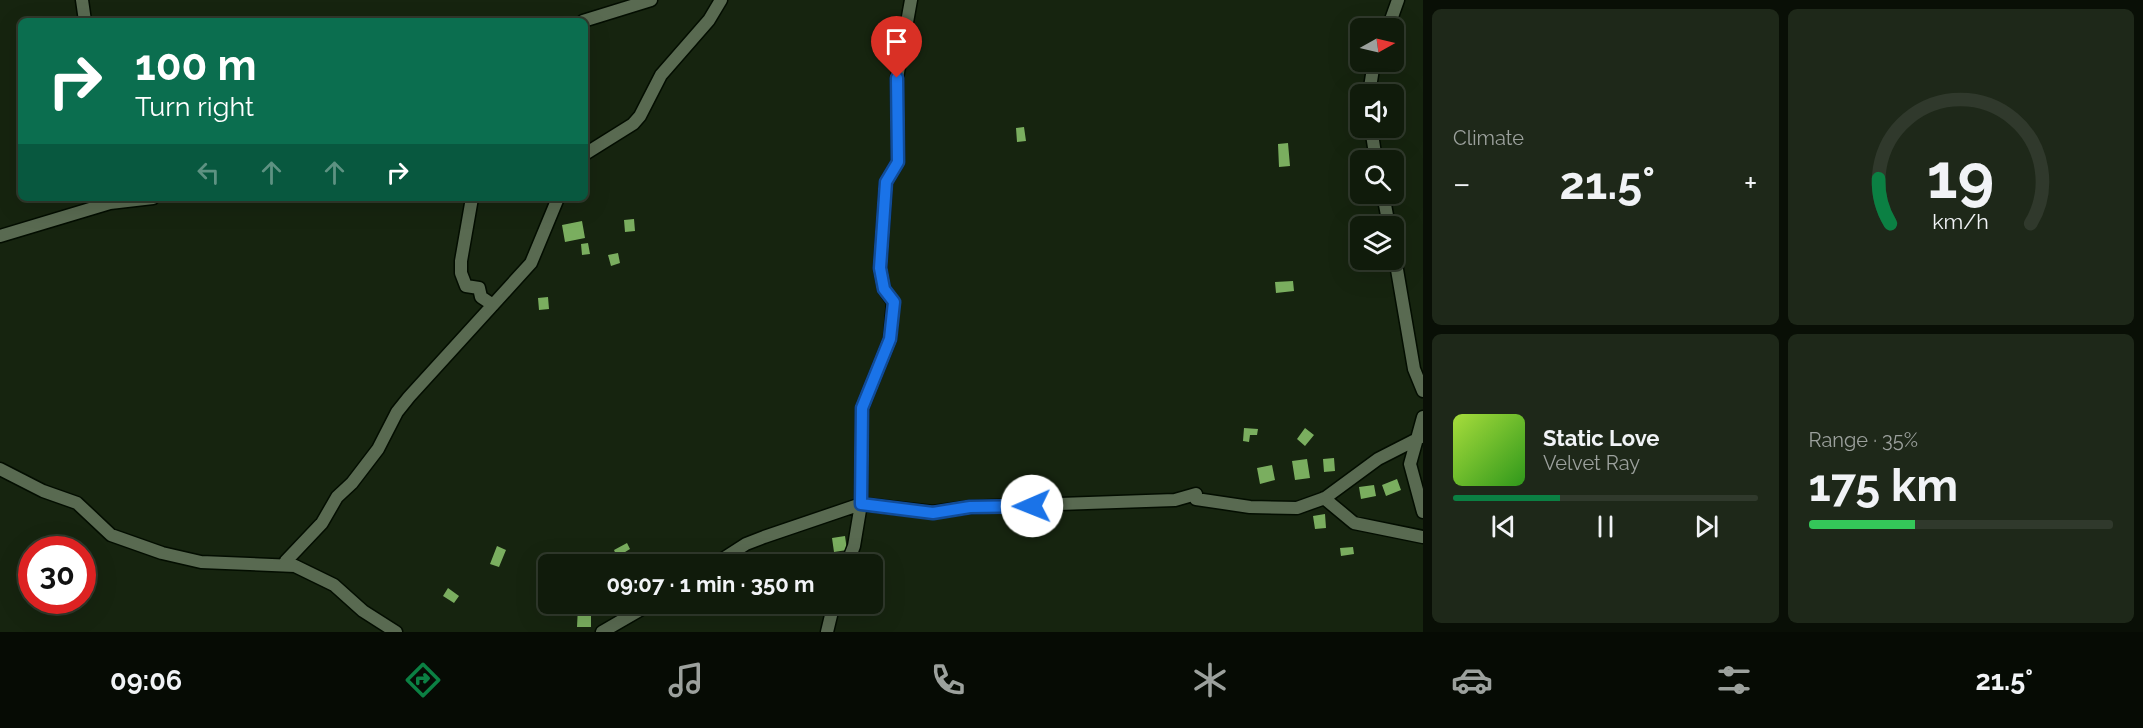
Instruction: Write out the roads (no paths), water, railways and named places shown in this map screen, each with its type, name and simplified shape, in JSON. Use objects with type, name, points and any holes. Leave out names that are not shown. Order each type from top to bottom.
[{"type":"street","points":[[82,0],[85,18]]},
{"type":"street","points":[[588,20],[651,0]]},
{"type":"street","points":[[588,152],[633,124],[644,110],[656,82],[710,20],[721,0]]},
{"type":"street","points":[[851,554],[861,504],[862,408],[890,339],[894,302],[884,289],[880,268],[886,182],[898,162],[897,78],[911,0]]},
{"type":"street","points":[[1392,18],[1398,0]]},
{"type":"street","points":[[0,236],[110,203],[127,201]]},
{"type":"street","points":[[472,201],[461,273],[466,286],[479,288],[481,297],[494,305]]},
{"type":"street","points":[[396,632],[363,610],[334,585],[286,561],[289,554],[322,523],[332,504],[352,483],[378,449],[397,412],[494,305],[495,300],[521,275],[537,253],[557,201]]},
{"type":"street","points":[[1397,270],[1414,369],[1423,391]]},
{"type":"street","points":[[1423,417],[1420,439],[1410,464],[1423,512]]},
{"type":"street","points":[[731,554],[746,544],[764,537],[861,504],[933,513],[970,507],[1175,500],[1196,494],[1196,499],[1297,508],[1324,498],[1378,459],[1420,439]]},
{"type":"street","points":[[0,469],[43,491],[77,503],[111,534],[153,550],[201,562],[295,566]]},
{"type":"street","points":[[1324,498],[1354,523],[1423,537]]},
{"type":"street","points":[[602,632],[633,614]]},
{"type":"street","points":[[827,632],[831,614]]}]
